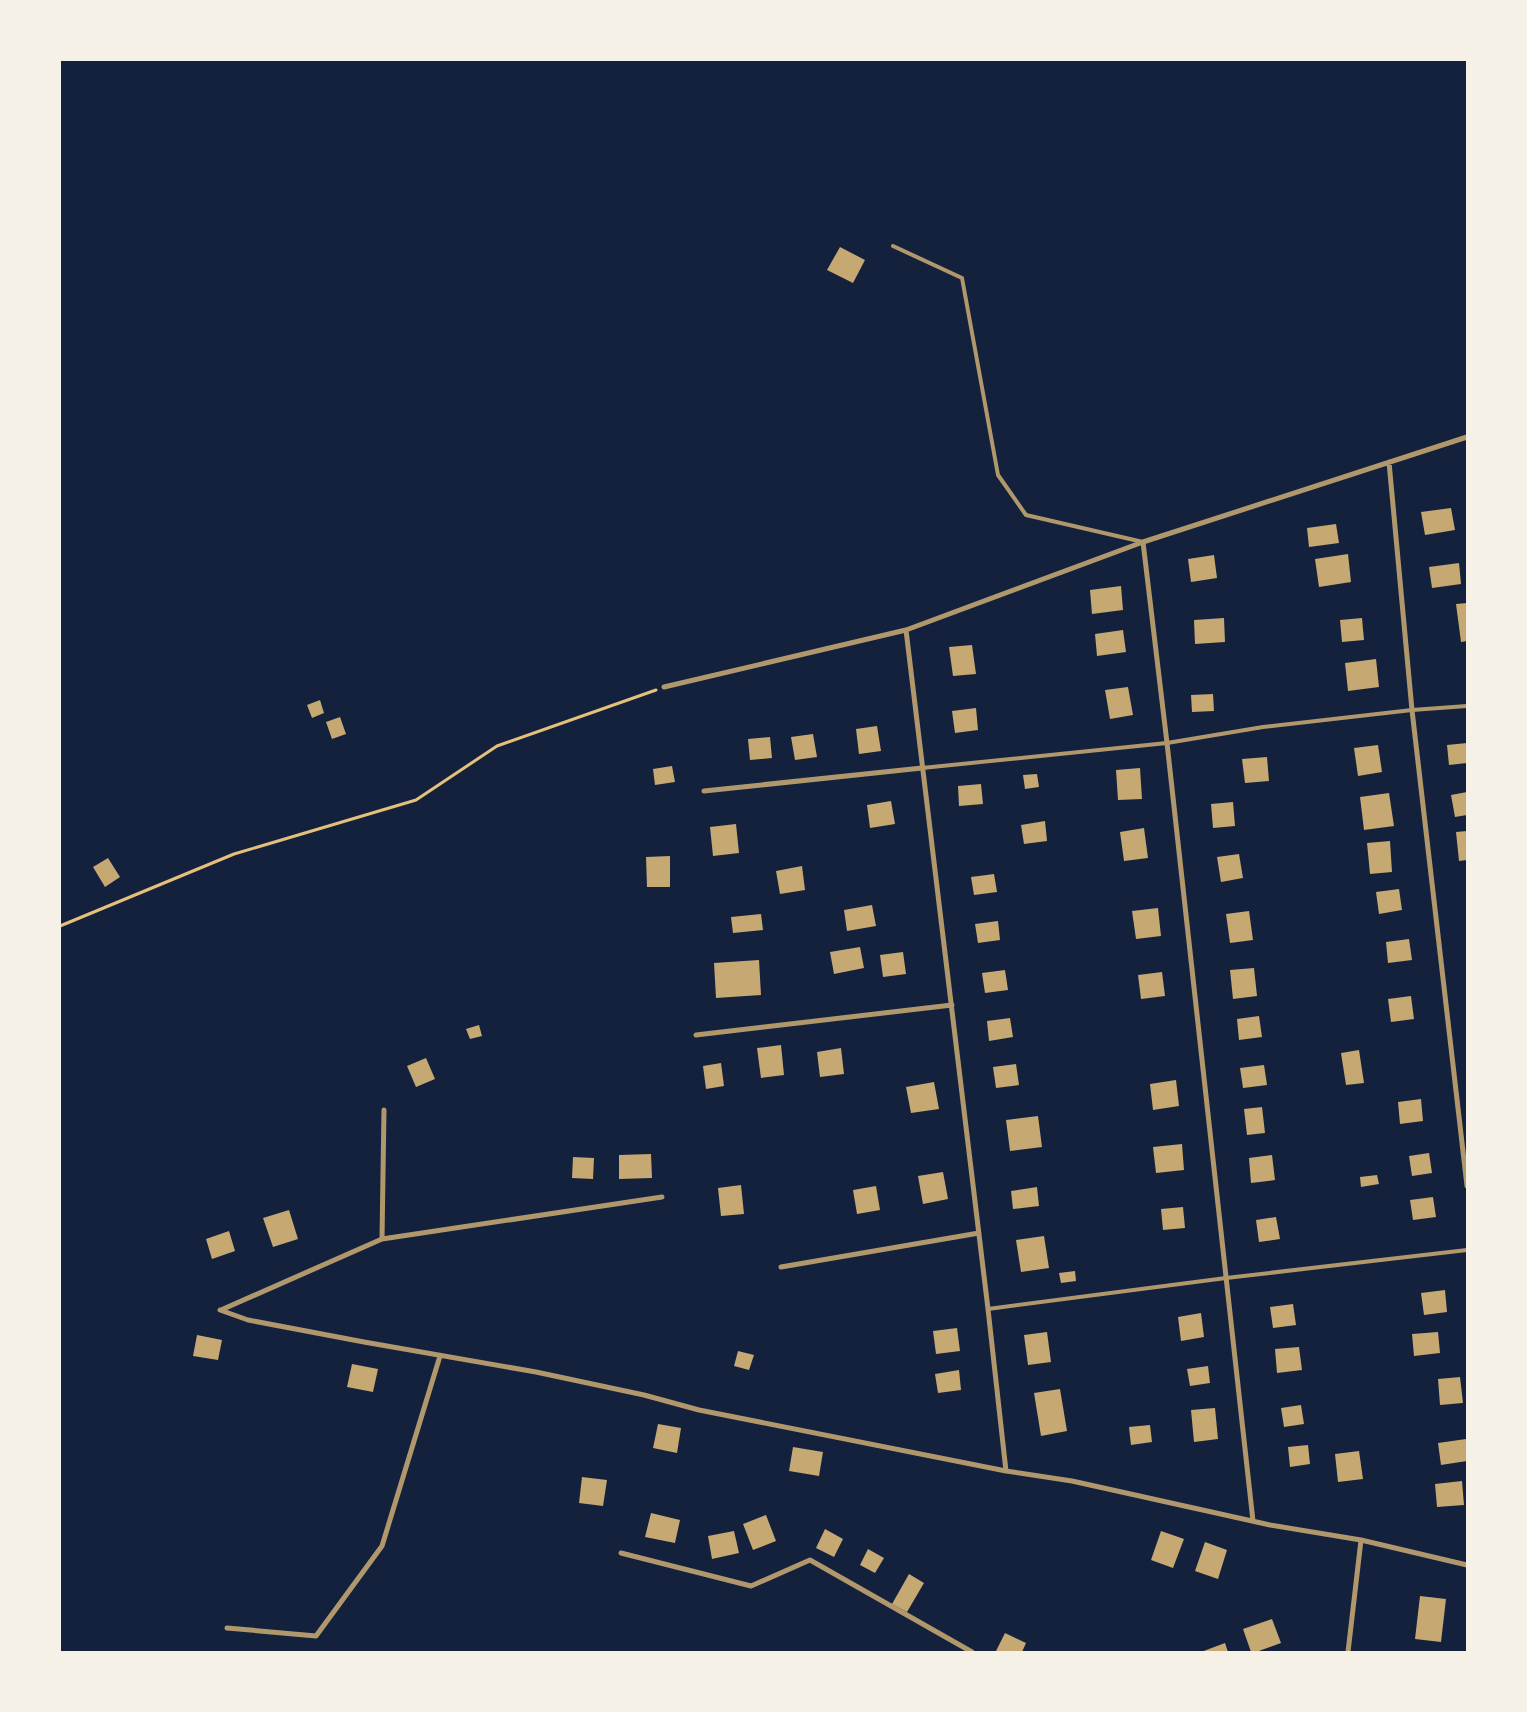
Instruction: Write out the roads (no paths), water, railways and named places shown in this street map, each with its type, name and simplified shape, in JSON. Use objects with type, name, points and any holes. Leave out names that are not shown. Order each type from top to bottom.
[{"type":"street","points":[[664,687],[906,630],[1143,542],[1467,437]]},
{"type":"street","points":[[1389,462],[1412,710],[1467,1186]]},
{"type":"street","points":[[1143,542],[1253,1521]]},
{"type":"street","points":[[906,630],[1006,1471]]},
{"type":"street","points":[[704,791],[922,768]]},
{"type":"street","points":[[696,1035],[952,1006]]},
{"type":"street","points":[[382,1239],[384,1110]]},
{"type":"street","points":[[662,1197],[382,1239],[220,1310],[258,1322],[536,1372],[644,1395],[699,1410],[1006,1471],[1072,1481],[1253,1521],[1361,1540],[1467,1564]]},
{"type":"street","points":[[781,1267],[979,1233]]},
{"type":"street","points":[[227,1628],[316,1636],[382,1546],[440,1356]]},
{"type":"street","points":[[1348,1652],[1361,1540]]},
{"type":"street","points":[[620,1553],[752,1586],[810,1560],[972,1652]]},
{"type":"lane","points":[[893,246],[962,278],[998,475],[1026,515],[1143,542]]},
{"type":"lane","points":[[922,768],[1167,743],[1263,727],[1412,710],[1467,706]]},
{"type":"lane","points":[[988,1309],[1226,1278],[1467,1250]]}]
